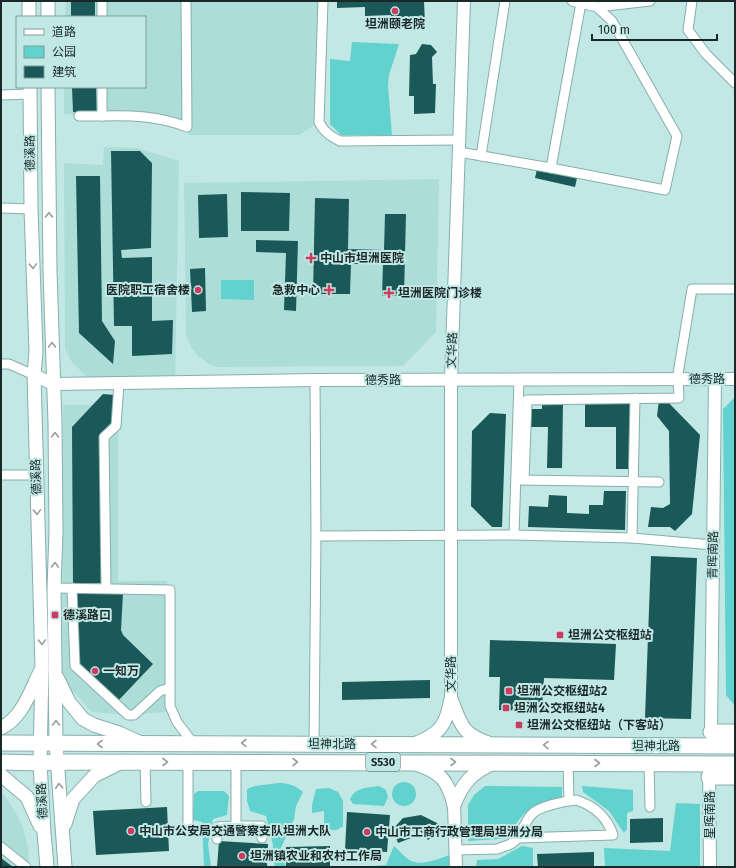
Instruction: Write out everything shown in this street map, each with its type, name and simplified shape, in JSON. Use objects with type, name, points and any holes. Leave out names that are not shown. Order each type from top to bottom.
[{"type":"main road","points":[[29,1],[29,16]]},
{"type":"main road","points":[[48,1],[48,16]]},
{"type":"main road","name":"德溪路","points":[[47,867],[40,763],[49,666],[56,532],[48,163],[48,88]]},
{"type":"main road","name":"德溪路","points":[[30,90],[31,209],[36,352],[34,375],[36,475],[49,666],[56,743],[56,762],[65,867]]},
{"type":"main road","points":[[1,728],[9,724],[18,715],[49,666],[58,679],[69,702],[83,719],[94,725],[119,733],[142,744]]},
{"type":"main road","points":[[413,744],[426,739],[439,731],[447,719],[451,699]]},
{"type":"main road","points":[[451,699],[463,729],[468,734],[494,744]]},
{"type":"main road","points":[[711,732],[734,736]]},
{"type":"main road","name":"坦神北路","points":[[1,743],[494,744],[734,736]]},
{"type":"main road","points":[[1,762],[40,763]]},
{"type":"main road","points":[[63,830],[73,799],[94,776],[122,762]]},
{"type":"main road","points":[[409,762],[424,767],[439,775],[446,782],[454,805]]},
{"type":"main road","points":[[454,805],[465,782],[484,767],[495,762]]},
{"type":"main road","name":"坦神北路","points":[[40,763],[495,762],[649,764],[709,771],[735,764]]},
{"type":"main road","points":[[709,771],[735,777]]},
{"type":"main road","points":[[1,775],[27,797],[44,833]]},
{"type":"street","points":[[102,1],[102,16]]},
{"type":"street","points":[[78,116],[141,116],[187,127],[186,1]]},
{"type":"street","points":[[322,1],[319,122],[327,134],[340,141],[459,146],[481,156],[665,190],[677,136],[612,21],[597,7]]},
{"type":"street","name":"文华路","points":[[451,699],[451,380],[464,1]]},
{"type":"street","points":[[481,156],[506,1]]},
{"type":"street","points":[[572,1],[597,7],[650,1]]},
{"type":"street","points":[[692,1],[688,30],[706,54],[735,83]]},
{"type":"street","points":[[551,168],[581,3]]},
{"type":"street","points":[[102,88],[102,116]]},
{"type":"street","points":[[1,95],[30,90]]},
{"type":"street","points":[[1,208],[31,209]]},
{"type":"street","points":[[514,535],[527,400],[679,398],[678,380],[692,289],[735,289]]},
{"type":"street","points":[[1,364],[9,364],[34,375]]},
{"type":"street","name":"德秀路","points":[[34,375],[53,384],[315,380],[735,379]]},
{"type":"street","name":"青晖南路","points":[[711,732],[715,379]]},
{"type":"street","points":[[314,744],[316,536],[315,380]]},
{"type":"street","points":[[518,380],[520,480]]},
{"type":"street","points":[[106,588],[104,437],[116,426],[119,384]]},
{"type":"street","points":[[632,538],[635,398]]},
{"type":"street","points":[[1,475],[36,475]]},
{"type":"street","points":[[520,480],[660,482]]},
{"type":"street","points":[[316,536],[451,534],[514,535],[632,538],[713,545]]},
{"type":"street","points":[[54,588],[170,590],[170,706],[177,722],[192,743]]},
{"type":"street","points":[[72,588],[75,666],[128,715],[134,715],[160,690],[170,688]]},
{"type":"street","points":[[145,762],[146,802]]},
{"type":"street","points":[[188,762],[188,826]]},
{"type":"street","points":[[236,762],[236,826]]},
{"type":"street","points":[[568,763],[570,801]]},
{"type":"street","points":[[649,764],[650,807]]},
{"type":"street","name":"星晖南路","points":[[709,771],[710,867]]},
{"type":"street","points":[[455,850],[497,849],[511,844],[518,838],[531,814],[541,808],[576,800],[595,808],[610,824],[613,835],[518,838]]},
{"type":"street","points":[[454,805],[456,867]]},
{"type":"street","points":[[218,839],[218,827],[236,826],[262,826],[262,838]]},
{"type":"street","points":[[1,847],[26,867]]},
{"type":"shaded area","points":[[66,1],[323,1],[319,122],[299,135],[188,135],[187,127],[179,124],[64,114],[64,88],[146,88],[146,16],[65,16]]},
{"type":"shaded area","points":[[104,147],[137,148],[179,161],[175,383],[94,384],[71,361],[65,349],[64,163],[103,165]]},
{"type":"shaded area","name":"中山市坦洲医院","points":[[439,179],[436,332],[403,366],[217,367],[209,364],[198,356],[192,349],[186,336],[184,183]]},
{"type":"shaded area","points":[[63,405],[118,405],[118,581],[167,581],[167,712],[128,715],[92,712],[62,679]]},
{"type":"shaded area","points":[[1,793],[15,811],[23,827],[28,848],[29,867],[1,867]]},
{"type":"green space","points":[[352,42],[399,44],[389,75],[388,85],[392,135],[341,135],[330,124],[330,59],[350,61]]},
{"type":"green space","points":[[221,280],[254,280],[254,300],[221,299]]},
{"type":"green space","points":[[735,397],[735,706],[726,695],[723,409]]},
{"type":"green space","points":[[404,782],[412,786],[416,794],[412,802],[404,806],[396,802],[392,794],[396,786]]},
{"type":"green space","points":[[278,783],[291,785],[303,792],[296,806],[294,819],[280,850],[286,867],[275,867],[272,857],[273,845],[266,816],[250,811],[247,801],[247,789],[255,786]]},
{"type":"green space","points":[[379,786],[386,790],[388,797],[384,806],[353,804],[350,799],[358,790]]},
{"type":"green space","points":[[485,786],[562,787],[562,798],[544,802],[526,812],[510,833],[512,838],[468,841],[468,805],[474,795]]},
{"type":"green space","points":[[582,786],[633,790],[633,811],[627,813],[627,829],[624,833],[609,811],[583,792]]},
{"type":"green space","points":[[329,788],[338,792],[343,801],[343,826],[336,830],[332,830],[324,826],[324,811],[312,813],[312,805],[316,789]]},
{"type":"green space","points":[[198,791],[224,791],[229,796],[227,815],[213,819],[208,844],[211,867],[204,867],[202,822],[193,820],[194,794]]},
{"type":"green space","points":[[676,803],[700,804],[700,867],[605,867],[604,848],[670,851]]},
{"type":"green space","points":[[394,846],[411,861],[420,863],[449,855],[449,867],[357,867],[386,865]]},
{"type":"green space","points":[[522,846],[533,848],[533,867],[476,867],[477,860],[498,859]]},
{"type":"building","points":[[71,1],[95,1],[95,16],[71,16]]},
{"type":"building","name":"坦洲颐老院","points":[[337,1],[424,1],[425,24],[391,25],[391,15],[365,16],[365,7],[337,8]]},
{"type":"building","points":[[422,44],[431,45],[437,52],[432,57],[433,84],[436,84],[435,113],[414,114],[414,96],[409,96],[410,55],[416,54]]},
{"type":"building","points":[[72,88],[96,88],[97,113],[73,112]]},
{"type":"building","points":[[111,151],[140,151],[152,163],[151,248],[121,250],[122,258],[152,257],[152,321],[173,320],[172,354],[132,356],[132,326],[114,326]]},
{"type":"building","points":[[537,169],[577,178],[575,187],[535,178]]},
{"type":"building","points":[[76,176],[100,176],[102,321],[115,341],[113,364],[79,333]]},
{"type":"building","points":[[241,192],[290,193],[289,231],[241,231]]},
{"type":"building","points":[[227,194],[228,237],[199,238],[198,195]]},
{"type":"building","points":[[315,198],[349,199],[348,249],[384,250],[385,214],[406,214],[404,296],[382,296],[383,264],[351,264],[350,294],[313,294]]},
{"type":"building","points":[[256,240],[298,241],[296,311],[284,310],[286,253],[256,252]]},
{"type":"building","name":"医院职工宿舍楼","points":[[205,268],[206,311],[192,312],[190,269]]},
{"type":"building","points":[[103,394],[115,395],[113,421],[100,434],[102,583],[73,584],[72,427]]},
{"type":"building","points":[[659,400],[667,401],[700,435],[692,514],[675,531],[670,527],[648,527],[651,507],[663,508],[670,504],[669,431],[657,416]]},
{"type":"building","points":[[542,402],[563,402],[562,468],[547,468],[548,427],[530,427],[530,409],[542,409]]},
{"type":"building","points":[[585,402],[630,403],[629,469],[616,469],[616,427],[585,427]]},
{"type":"building","points":[[490,413],[506,414],[502,527],[492,527],[471,506],[472,431]]},
{"type":"building","points":[[604,491],[626,491],[625,530],[528,527],[529,506],[548,507],[549,495],[567,496],[567,513],[589,514],[589,505],[603,505]]},
{"type":"building","points":[[651,556],[697,558],[691,719],[645,718]]},
{"type":"building","points":[[75,592],[123,593],[121,630],[123,635],[153,664],[117,702],[79,667]]},
{"type":"building","points":[[490,640],[616,644],[614,680],[544,678],[542,711],[499,710],[500,677],[489,677]]},
{"type":"building","points":[[430,680],[430,698],[342,700],[342,682]]},
{"type":"building","name":"中山市公安局交通警察支队坦洲大队","points":[[167,807],[169,851],[96,855],[93,811]]},
{"type":"building","name":"中山市工商行政管理局坦洲分局","points":[[347,812],[390,815],[387,852],[345,850]]},
{"type":"building","points":[[421,815],[443,826],[428,840],[420,831],[411,831],[411,838],[398,843],[393,829],[403,818]]},
{"type":"building","points":[[663,818],[663,842],[630,843],[630,819]]},
{"type":"building","name":"坦洲镇农业和农村工作局","points":[[219,841],[268,844],[267,867],[217,867]]},
{"type":"building","name":"坦洲镇农业和农村工作局","points":[[330,846],[330,866],[286,867],[286,847]]},
{"type":"building","points":[[594,852],[594,867],[538,867],[537,854]]},
{"type":"building","points":[[1,858],[13,867],[1,867]]},
{"type":"place","name":"坦洲颐老院","points":[[395,11]]},
{"type":"place","name":"中山市坦洲医院","points":[[311,258]]},
{"type":"place","name":"医院职工宿舍楼","points":[[198,290]]},
{"type":"place","name":"急救中心","points":[[329,290]]},
{"type":"place","name":"坦洲医院门诊楼","points":[[389,293]]},
{"type":"place","name":"德溪路口","points":[[55,615]]},
{"type":"place","name":"坦洲公交枢纽站","points":[[560,635]]},
{"type":"place","name":"一知万","points":[[95,671]]},
{"type":"place","name":"坦洲公交枢纽站2","points":[[509,691]]},
{"type":"place","name":"坦洲公交枢纽站4","points":[[506,708]]},
{"type":"place","name":"坦洲公交枢纽站（下客站）","points":[[519,725]]},
{"type":"place","name":"中山市公安局交通警察支队坦洲大队","points":[[131,831]]},
{"type":"place","name":"中山市工商行政管理局坦洲分局","points":[[367,832]]},
{"type":"place","name":"坦洲镇农业和农村工作局","points":[[242,856]]}]
